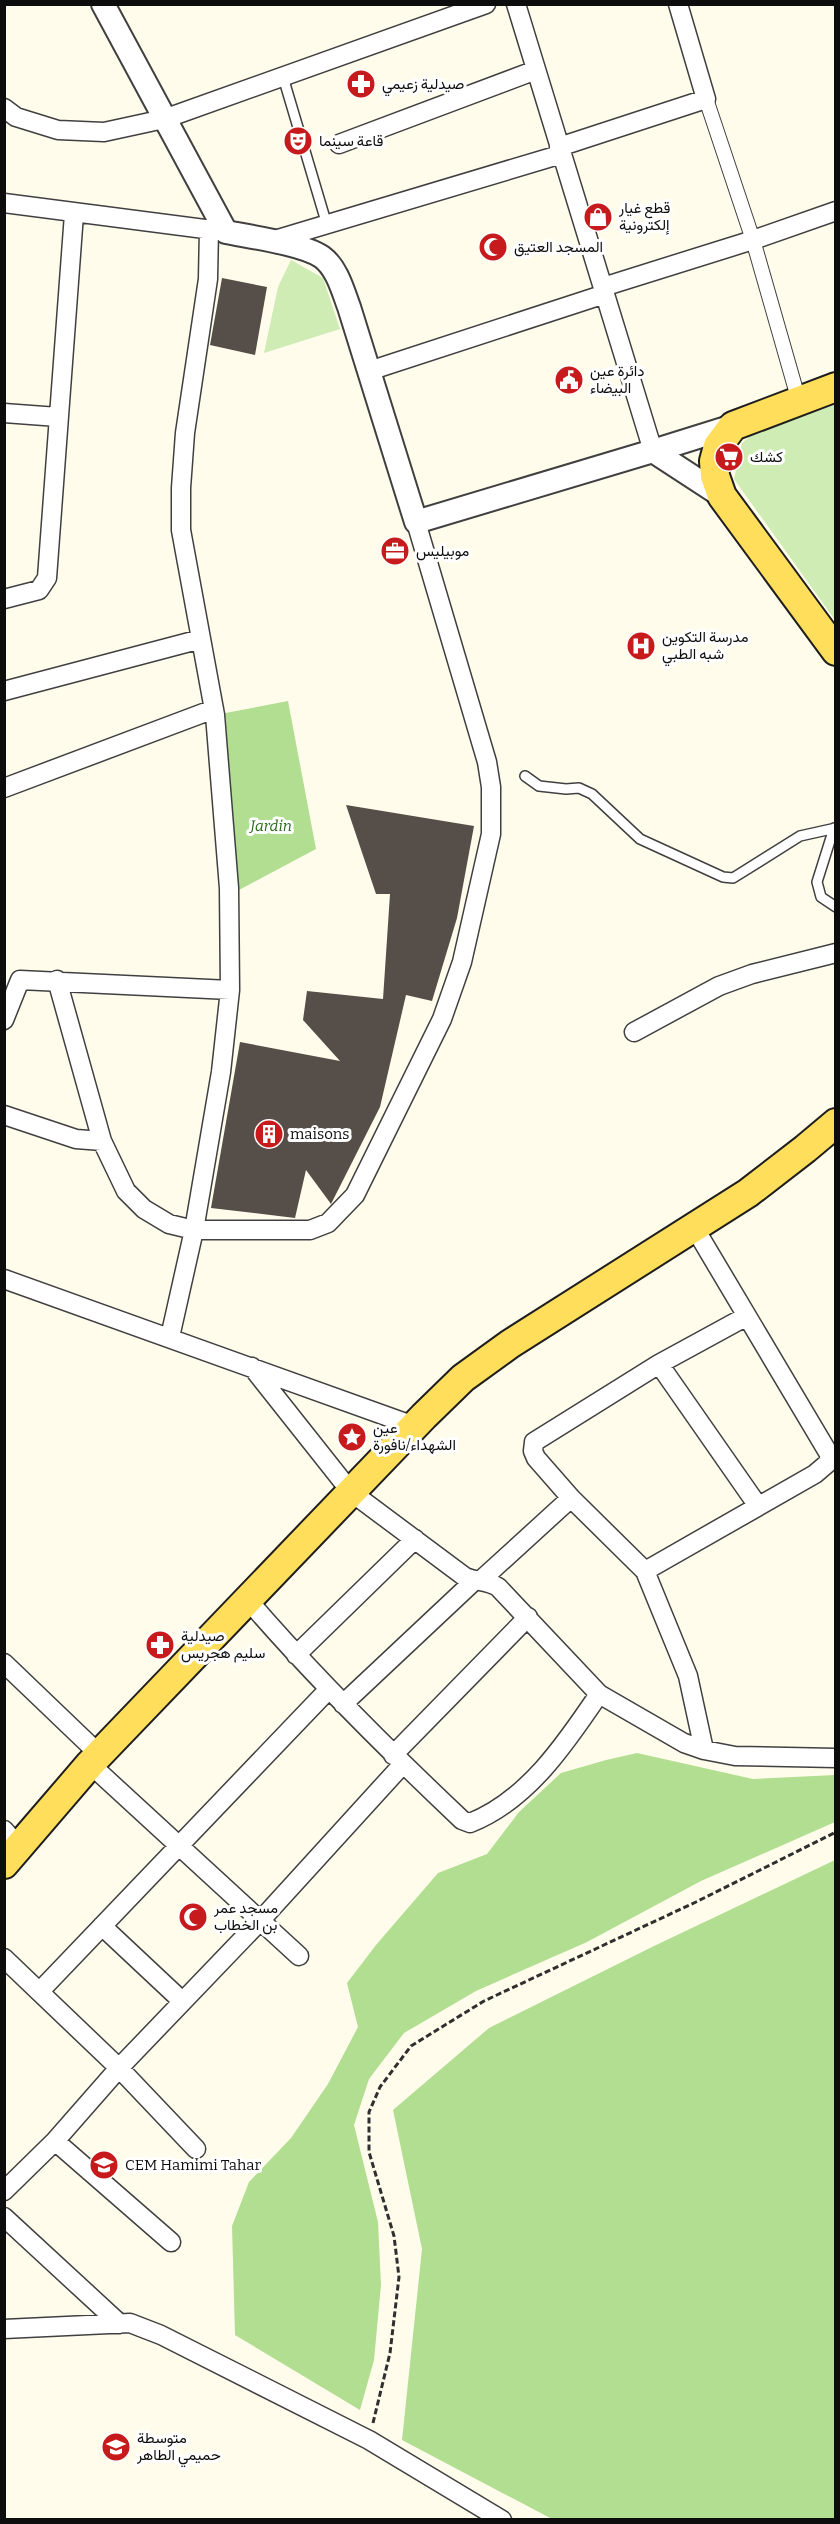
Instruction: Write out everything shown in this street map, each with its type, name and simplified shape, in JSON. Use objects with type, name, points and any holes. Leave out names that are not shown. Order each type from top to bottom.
[{"type":"main road","points":[[836,387],[733,426],[718,446],[714,461],[715,476],[722,495],[836,651]]},
{"type":"main road","points":[[9,1847],[414,1426],[463,1378],[500,1351],[748,1193],[836,1122]]},
{"type":"street","points":[[103,4],[164,119],[218,230],[208,279],[185,433],[181,530],[214,709],[229,888],[230,990],[221,1072],[194,1230],[170,1337]]},
{"type":"street","points":[[4,108],[16,117],[58,130],[104,132],[164,119],[486,4]]},
{"type":"street","points":[[516,4],[653,451],[722,495]]},
{"type":"street","points":[[678,4],[706,99],[753,240],[799,401]]},
{"type":"street","points":[[339,144],[536,70]]},
{"type":"street","points":[[269,241],[327,225],[561,150],[706,99]]},
{"type":"street","points":[[4,203],[74,214],[218,230],[306,250],[323,258],[338,278],[369,371],[487,762],[491,787],[490,834],[462,962],[442,1019],[355,1196],[328,1223],[310,1230],[194,1230],[169,1224],[144,1209],[126,1191],[102,1141],[57,980]]},
{"type":"street","points":[[369,371],[836,211]]},
{"type":"street","points":[[4,599],[39,590],[47,578],[74,214]]},
{"type":"street","points":[[4,413],[58,417]]},
{"type":"street","points":[[416,522],[733,426]]},
{"type":"street","points":[[4,691],[201,639]]},
{"type":"street","points":[[4,788],[214,709]]},
{"type":"street","points":[[634,1032],[719,986],[752,974],[836,953]]},
{"type":"street","points":[[4,1020],[12,977],[230,990]]},
{"type":"street","points":[[4,1116],[76,1139],[102,1141]]},
{"type":"street","points":[[645,1571],[815,1474],[829,1462],[829,1454],[694,1227]]},
{"type":"street","points":[[4,1278],[414,1426]]},
{"type":"street","points":[[704,1750],[688,1676],[645,1571],[570,1498],[536,1458],[533,1451],[534,1442],[659,1364],[747,1316]]},
{"type":"street","points":[[659,1364],[759,1506]]},
{"type":"street","points":[[252,1367],[351,1492],[465,1577],[477,1581],[490,1581],[498,1587],[599,1694],[684,1743],[704,1750],[735,1756],[836,1758]]},
{"type":"street","points":[[343,1704],[570,1498]]},
{"type":"street","points":[[296,1655],[415,1539]]},
{"type":"street","points":[[248,1600],[296,1655],[398,1760],[462,1820],[470,1823],[491,1815],[517,1795],[570,1737],[599,1694]]},
{"type":"street","points":[[4,2191],[55,2141],[119,2068],[260,1921],[398,1760],[528,1617]]},
{"type":"street","points":[[4,1663],[178,1845],[299,1956]]},
{"type":"street","points":[[40,1991],[329,1689]]},
{"type":"street","points":[[102,1926],[182,2001]]},
{"type":"street","points":[[4,1958],[119,2068],[196,2149]]},
{"type":"street","points":[[55,2141],[171,2242]]},
{"type":"street","points":[[4,2217],[120,2324]]},
{"type":"street","points":[[4,2329],[130,2323],[161,2335],[369,2440],[502,2520]]},
{"type":"lane","points":[[283,77],[327,225]]},
{"type":"lane","points":[[525,776],[539,786],[579,788],[592,794],[640,839],[723,877],[733,878],[800,836],[835,828]]},
{"type":"lane","points":[[835,828],[817,882],[820,897],[836,907]]},
{"type":"path","points":[[369,2440],[390,2353],[399,2277],[394,2236],[369,2152],[369,2112],[380,2087],[411,2046],[484,2001],[696,1902],[836,1832]]},
{"type":"green space","points":[[291,260],[323,278],[340,329],[264,353],[278,287]]},
{"type":"green space","points":[[835,399],[835,620],[734,479],[742,443],[771,419]]},
{"type":"green space","name":"Jardin","points":[[288,701],[316,849],[237,891],[215,715]]},
{"type":"green space","points":[[637,1753],[753,1779],[835,1775],[835,1822],[701,1881],[587,1942],[476,1991],[404,2033],[369,2079],[354,2125],[378,2222],[381,2285],[374,2360],[360,2410],[235,2335],[232,2226],[249,2182],[291,2138],[328,2084],[358,2027],[347,1983],[376,1945],[438,1873],[487,1854],[519,1812],[561,1773]]},
{"type":"green space","points":[[835,1860],[835,2519],[552,2519],[402,2440],[422,2249],[393,2110],[489,2028]]},
{"type":"building","points":[[222,278],[267,287],[255,355],[210,345]]},
{"type":"building","points":[[346,805],[474,826],[457,918],[432,1001],[406,995],[380,1107],[331,1204],[306,1170],[295,1218],[211,1208],[240,1042],[340,1061],[303,1020],[307,991],[383,999],[390,894],[376,894]]},
{"type":"place","name":"صيدلية زعيمي","points":[[361,84]]},
{"type":"place","name":"قاعة سينما","points":[[298,141]]},
{"type":"place","name":"قطع غيار إلكترونية","points":[[598,217]]},
{"type":"place","name":"المسجد العتيق","points":[[493,247]]},
{"type":"place","name":"دائرة عين البيضاء","points":[[569,380]]},
{"type":"place","name":"كشك","points":[[729,457]]},
{"type":"place","name":"موبيليس","points":[[395,551]]},
{"type":"place","name":"مدرسة التكوين شبه الطبي","points":[[641,646]]},
{"type":"place","name":"maisons","points":[[269,1134]]},
{"type":"place","name":"عين الشهداء/نافورة","points":[[352,1437]]},
{"type":"place","name":"صيدلية سليم هجريس","points":[[160,1645]]},
{"type":"place","name":"مسجد عمر بن الخطاب","points":[[193,1917]]},
{"type":"place","name":"CEM Hamimi Tahar","points":[[104,2165]]},
{"type":"place","name":"متوسطة حميمي الطاهر","points":[[116,2447]]}]
